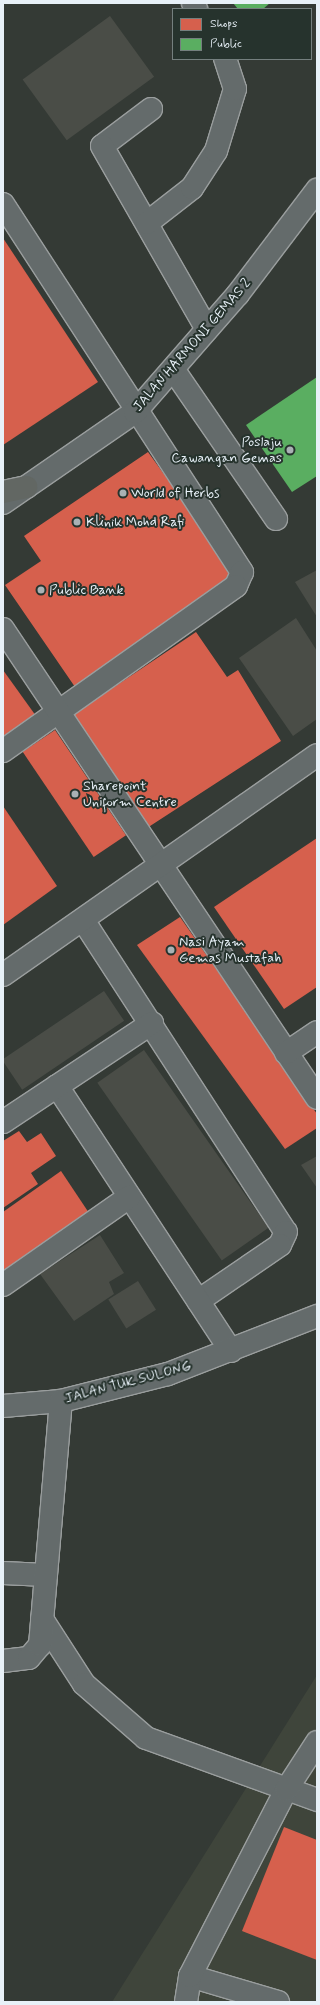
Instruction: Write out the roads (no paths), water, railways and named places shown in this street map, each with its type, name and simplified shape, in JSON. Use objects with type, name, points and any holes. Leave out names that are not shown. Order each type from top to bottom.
[{"type":"highway","points":[[3,492],[26,487]]},
{"type":"street","points":[[147,223],[192,188],[216,151],[235,89],[224,60]]},
{"type":"street","points":[[151,109],[102,146],[147,223],[206,330]]},
{"type":"street","name":"JALAN HARMONI GEMAS 2","points":[[3,503],[135,412],[206,330],[317,190]]},
{"type":"street","points":[[3,204],[135,412],[235,556],[242,572],[236,586],[3,752]]},
{"type":"street","points":[[173,369],[276,518]]},
{"type":"street","points":[[3,629],[159,866],[317,1098]]},
{"type":"street","points":[[3,975],[317,755]]},
{"type":"street","points":[[83,920],[152,1023],[286,1232],[280,1245],[198,1301]]},
{"type":"street","points":[[3,1122],[152,1023]]},
{"type":"street","points":[[286,1053],[317,1032]]},
{"type":"street","points":[[56,1086],[231,1351]]},
{"type":"street","points":[[3,1285],[129,1197]]},
{"type":"street","name":"JALAN TUK SULONG","points":[[3,1406],[61,1401],[168,1374],[231,1351],[317,1316]]},
{"type":"street","points":[[3,1662],[29,1658],[40,1645],[61,1401]]},
{"type":"street","points":[[3,1573],[46,1575]]},
{"type":"street","points":[[42,1619],[84,1684],[146,1738],[317,1800]]},
{"type":"street","points":[[186,2002],[190,1976],[286,1790],[317,1742]]},
{"type":"street","points":[[190,1976],[278,2002]]},
{"type":"place","name":"Poslaju Cawangan Gemas","points":[[290,450]]},
{"type":"place","name":"World of Herbs","points":[[123,493]]},
{"type":"place","name":"Klinik Mohd Rafi","points":[[77,522]]},
{"type":"place","name":"Public Bank","points":[[41,590]]},
{"type":"place","name":"Sharepoint Uniform Centre","points":[[75,794]]},
{"type":"place","name":"Nasi Ayam Gemas Mustafah","points":[[171,950]]}]
